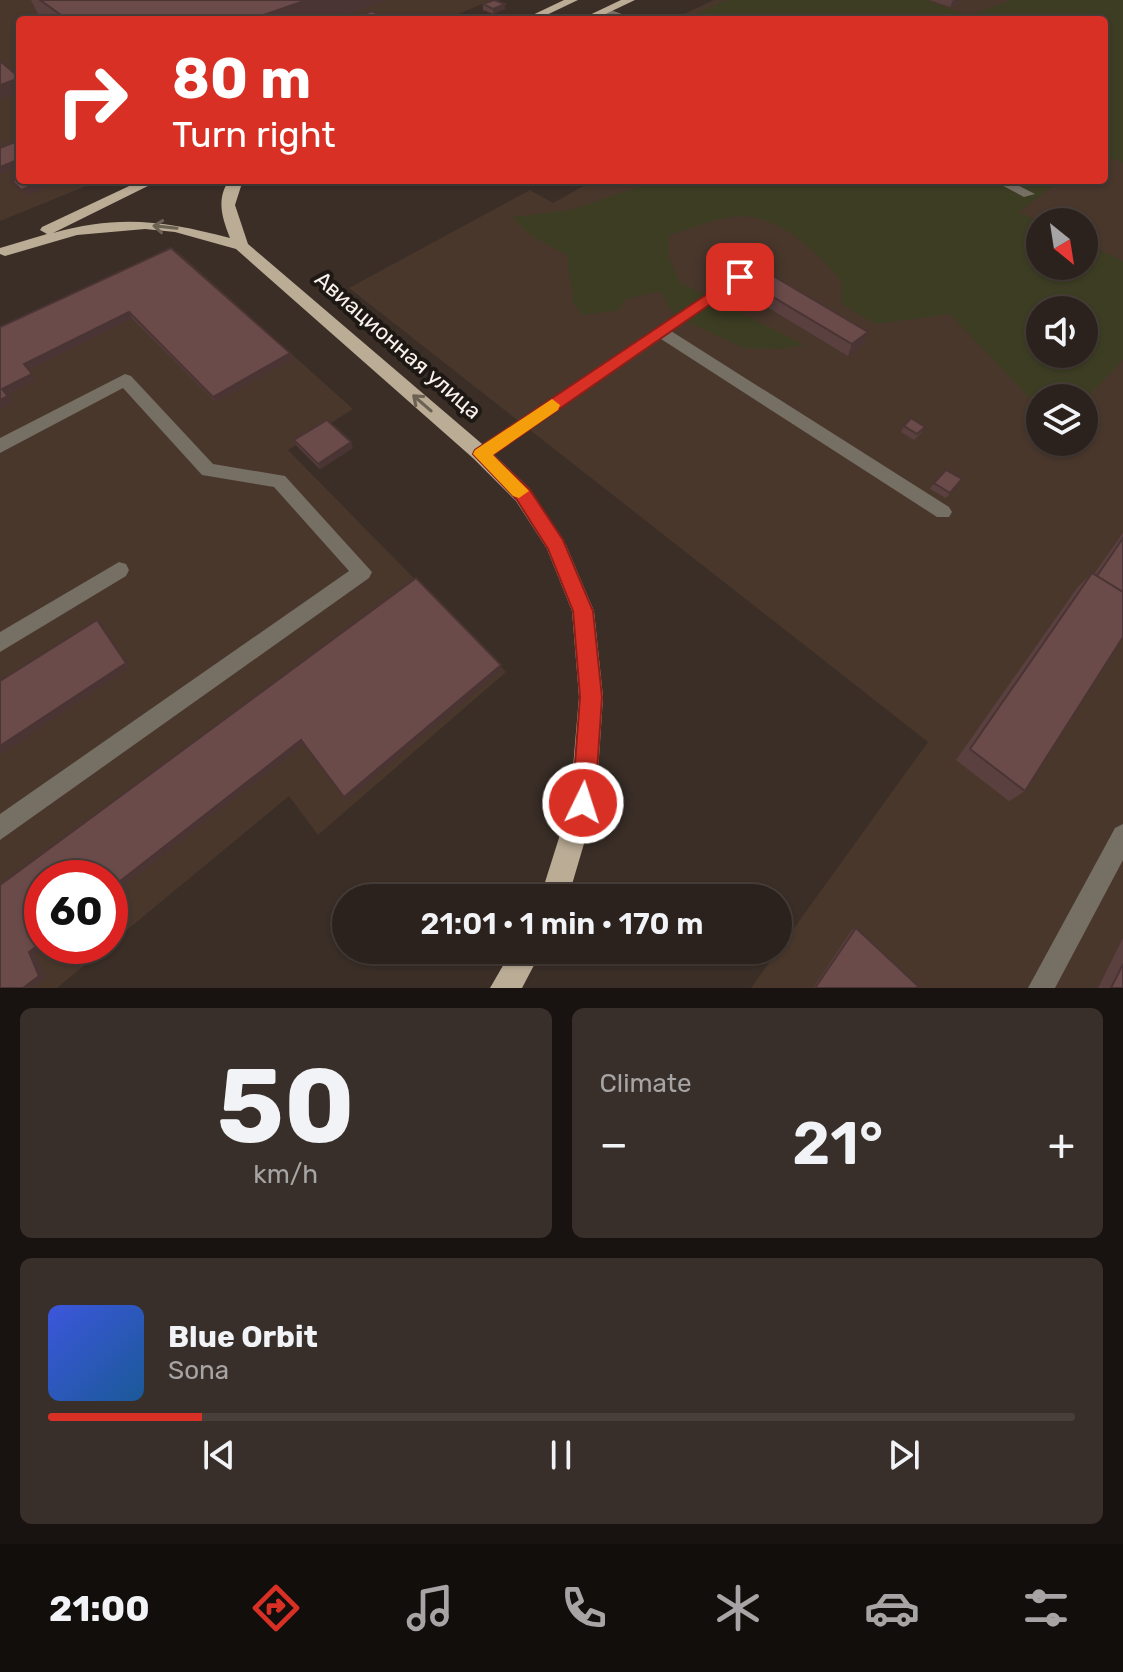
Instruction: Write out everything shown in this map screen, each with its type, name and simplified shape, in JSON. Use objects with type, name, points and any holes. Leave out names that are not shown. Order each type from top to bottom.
[{"type":"main road","points":[[536,16],[573,0]]},
{"type":"main road","points":[[594,16],[630,0]]},
{"type":"main road","points":[[2,252],[145,184]]},
{"type":"main road","name":"Авиационная улица","points":[[234,184],[227,196],[226,207],[241,246]]},
{"type":"main road","name":"Авиационная улица","points":[[2,252],[76,231],[145,225],[176,228],[241,246],[481,454],[523,495],[556,545],[583,611],[591,697],[583,803],[558,884]]},
{"type":"main road","points":[[505,988],[520,964]]},
{"type":"lane","points":[[606,11],[619,16]]},
{"type":"lane","points":[[1007,184],[1029,194]]},
{"type":"lane","points":[[481,454],[740,277]]},
{"type":"lane","points":[[660,331],[943,512]]},
{"type":"lane","points":[[0,446],[125,380],[208,470],[279,481],[362,572],[0,828]]},
{"type":"lane","points":[[0,643],[119,570]]},
{"type":"lane","points":[[1041,988],[1123,836]]},
{"type":"shaded area","points":[[0,0],[492,0],[453,16],[16,16],[16,184],[91,184],[0,221]]},
{"type":"shaded area","points":[[714,0],[1123,0],[1123,988],[751,988],[768,964],[792,964],[792,931],[928,742],[349,288],[530,190],[553,203],[587,184],[1108,184],[1108,16],[680,16]]},
{"type":"shaded area","points":[[168,249],[178,252],[353,409],[288,450],[506,672],[318,835],[289,796],[128,929],[128,860],[24,860],[24,964],[86,964],[57,988],[0,988],[0,327]]},
{"type":"green space","points":[[727,0],[925,0],[969,16],[692,16]]},
{"type":"green space","points":[[1012,0],[1123,0],[1123,163],[1108,157],[1108,16],[969,16]]},
{"type":"green space","points":[[647,184],[1056,184],[1019,212],[1026,215],[1026,280],[1098,280],[1098,249],[1123,261],[1123,360],[1098,386],[1026,384],[1026,394],[950,314],[875,324],[842,304],[841,280],[805,244],[778,226],[747,217],[722,218],[669,235],[669,258],[679,282],[805,345],[783,349],[743,348],[675,316],[660,291],[626,299],[619,310],[582,315],[573,301],[567,255],[530,235],[512,217],[571,210]]},
{"type":"building","points":[[40,0],[307,0],[261,16],[62,16]]},
{"type":"building","points":[[494,0],[505,4],[493,9],[483,4]]},
{"type":"building","points":[[372,11],[383,16],[359,16]]},
{"type":"building","points":[[0,61],[16,75],[16,79],[0,85]]},
{"type":"building","points":[[16,142],[16,161],[0,167],[0,148]]},
{"type":"building","points":[[16,180],[16,184],[37,184],[21,190],[12,181]]},
{"type":"building","points":[[171,248],[290,353],[213,397],[129,312],[24,364],[32,374],[2,389],[8,396],[0,400],[0,327]]},
{"type":"building","points":[[763,270],[868,332],[852,344],[746,281]]},
{"type":"building","points":[[911,418],[925,427],[917,434],[904,426]]},
{"type":"building","points":[[327,420],[351,442],[318,464],[294,440]]},
{"type":"building","points":[[946,470],[962,479],[950,493],[934,483]]},
{"type":"building","points":[[1123,538],[1123,592],[1097,576]]},
{"type":"building","points":[[1092,573],[1123,592],[1123,637],[1025,791],[970,749]]},
{"type":"building","points":[[416,578],[501,665],[344,797],[301,740],[128,875],[128,860],[34,860]]},
{"type":"building","points":[[97,620],[126,663],[0,746],[0,681]]},
{"type":"building","points":[[24,867],[24,964],[34,964],[39,976],[23,988],[0,988],[0,885]]},
{"type":"building","points":[[856,928],[918,986],[917,988],[815,988]]},
{"type":"building","points":[[1123,964],[1123,988],[1111,988]]},
{"type":"slow traffic","points":[[519,491],[481,454],[552,405]]},
{"type":"route","points":[[583,803],[591,697],[583,611],[556,545],[523,495],[481,454],[740,277]]}]
